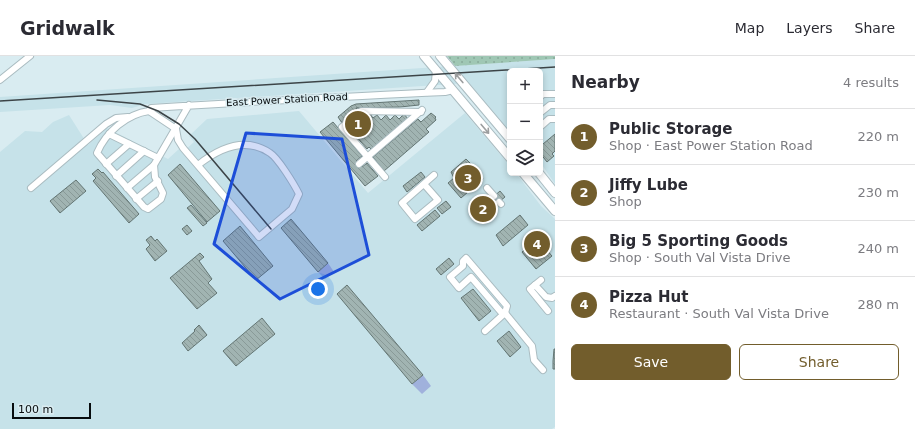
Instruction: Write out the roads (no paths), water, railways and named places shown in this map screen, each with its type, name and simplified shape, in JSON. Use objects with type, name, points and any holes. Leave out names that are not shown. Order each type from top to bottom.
[{"type":"main road","points":[[424,56],[507,154]]},
{"type":"main road","points":[[440,56],[507,135]]},
{"type":"main road","points":[[468,108],[477,100]]},
{"type":"main road","points":[[526,176],[554,208]]},
{"type":"main road","points":[[541,176],[555,193]]},
{"type":"street","points":[[18,56],[23,62]]},
{"type":"street","points":[[0,80],[30,56]]},
{"type":"street","points":[[427,92],[435,81],[436,70]]},
{"type":"street","name":"East Power Station Road","points":[[31,188],[106,124],[116,118],[128,117],[149,111],[151,108],[452,90]]},
{"type":"street","points":[[543,111],[552,105],[548,94]]},
{"type":"street","points":[[543,96],[555,94]]},
{"type":"street","points":[[127,188],[154,165],[189,106]]},
{"type":"street","points":[[359,164],[367,156],[422,110],[361,111],[342,127],[367,156],[385,177]]},
{"type":"street","points":[[149,111],[176,129],[178,140],[198,165],[259,237],[292,209],[299,194],[270,153],[254,146],[240,145],[225,148],[210,156],[198,165]]},
{"type":"street","points":[[128,117],[109,134],[97,152],[136,199],[148,209],[161,198],[163,193],[155,176],[154,165]]},
{"type":"street","points":[[543,124],[549,119],[555,119]]},
{"type":"street","points":[[109,134],[158,158]]},
{"type":"street","points":[[106,164],[129,144]]},
{"type":"street","points":[[116,176],[144,151]]},
{"type":"street","points":[[424,184],[438,200],[415,219],[402,203],[434,175]]},
{"type":"street","points":[[136,199],[158,181]]},
{"type":"street","points":[[487,188],[494,196]]},
{"type":"street","points":[[472,277],[459,288],[450,277],[462,266],[462,261],[466,258],[507,306],[505,313],[485,331]]},
{"type":"street","points":[[462,266],[501,312],[505,313],[532,346],[534,360],[543,370]]},
{"type":"street","points":[[541,280],[530,289],[548,311]]},
{"type":"street","points":[[535,285],[546,297],[552,298],[555,296]]},
{"type":"water","points":[[328,263],[334,272],[325,279],[318,272]]},
{"type":"water","points":[[423,375],[431,386],[422,394],[412,384]]},
{"type":"railway","points":[[0,101],[555,67]]},
{"type":"railway","points":[[97,100],[140,104],[158,111],[179,124],[195,139],[271,229]]},
{"type":"place","name":"Public Storage","points":[[358,124]]},
{"type":"place","name":"Big 5 Sporting Goods","points":[[468,178]]},
{"type":"place","name":"Jiffy Lube","points":[[483,209]]},
{"type":"place","name":"Pizza Hut","points":[[537,244]]}]
